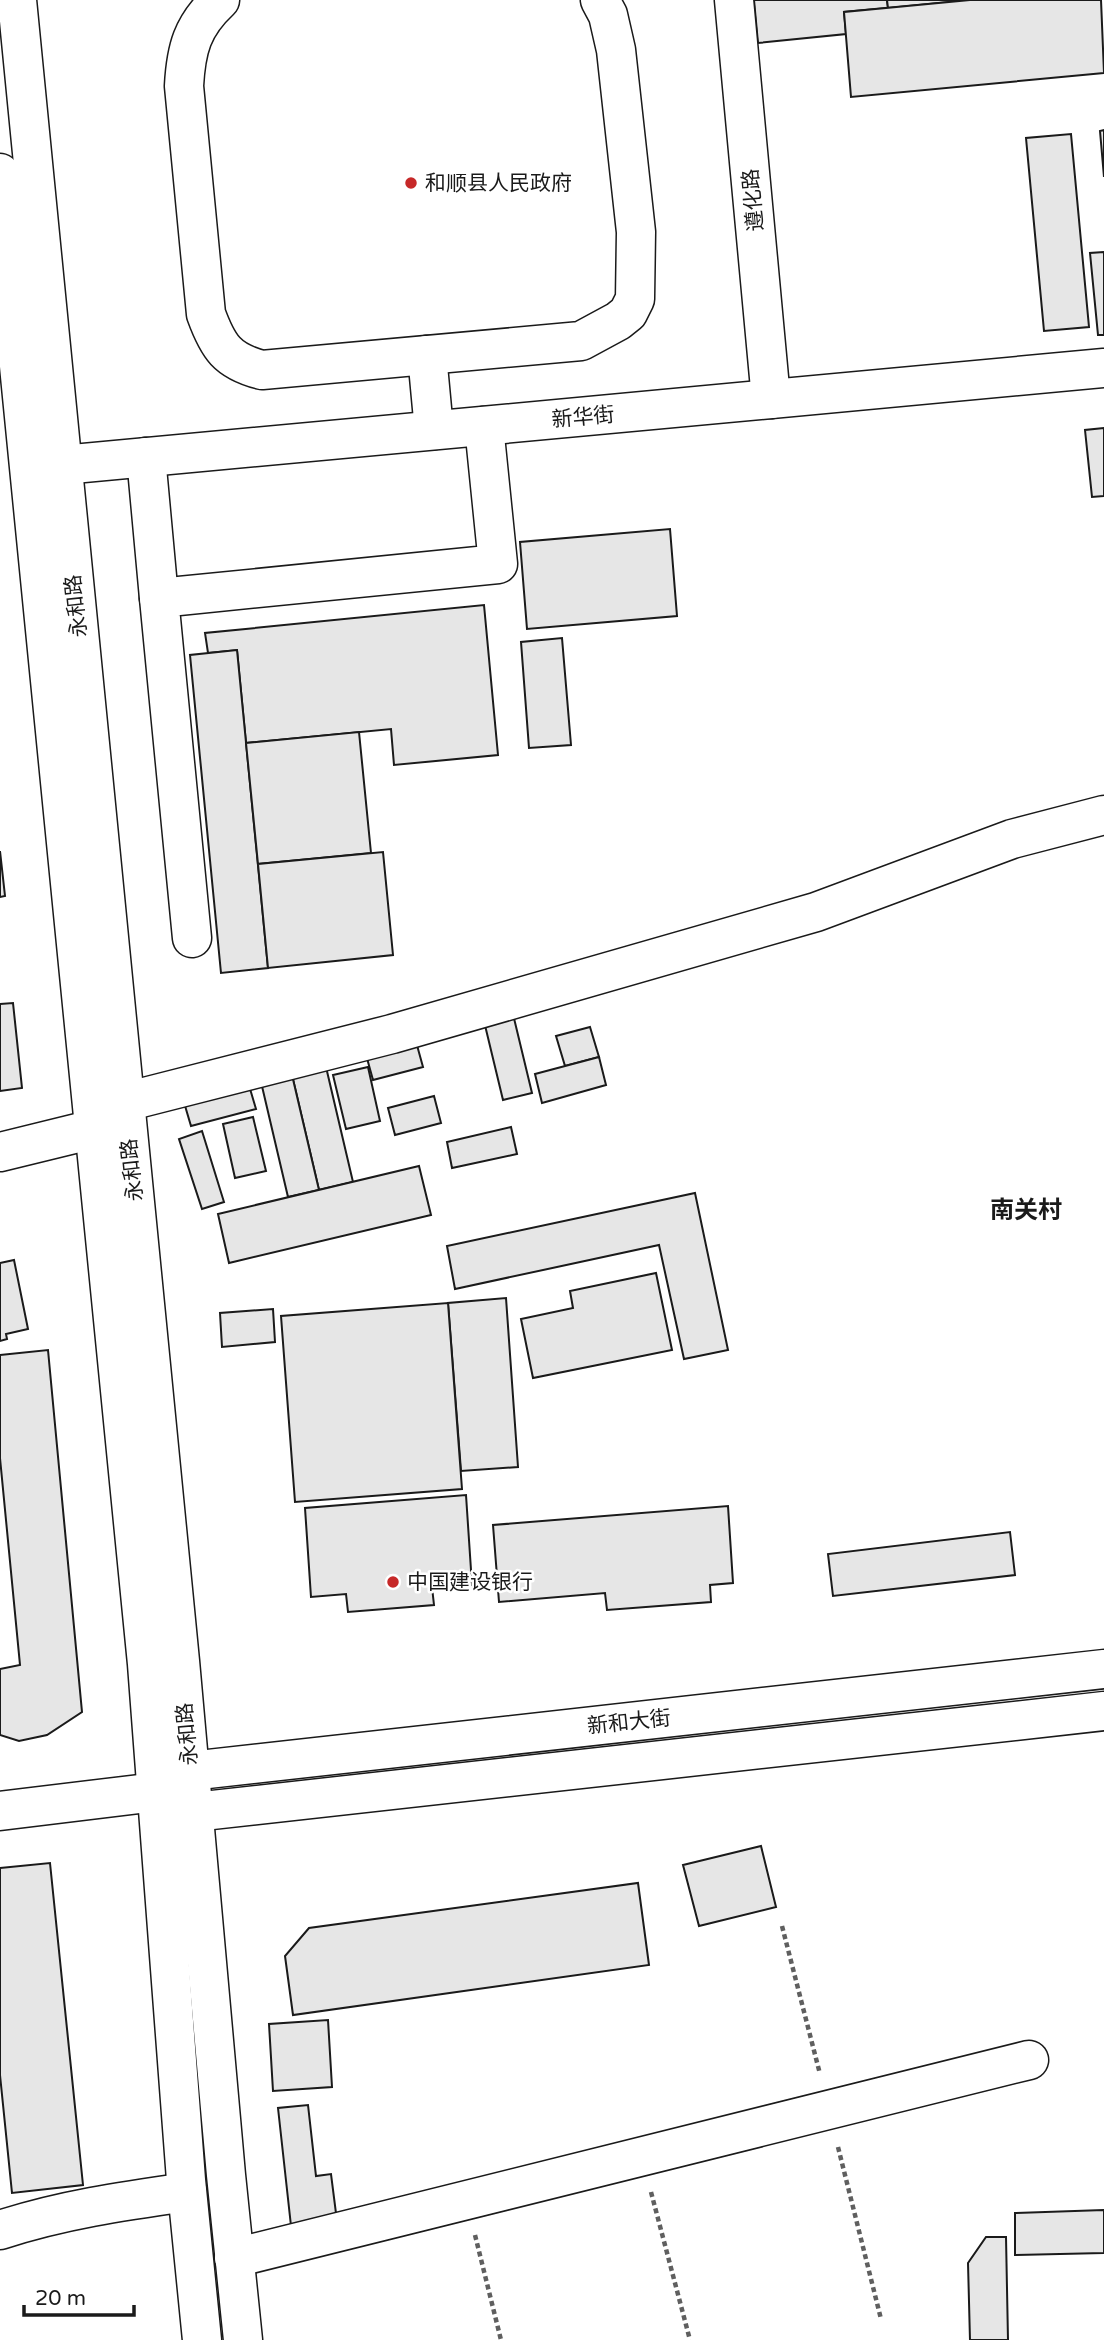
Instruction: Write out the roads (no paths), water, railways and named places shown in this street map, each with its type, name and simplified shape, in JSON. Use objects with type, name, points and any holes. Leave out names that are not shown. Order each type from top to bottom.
[{"type":"main road","name":"永和路","points":[[17,0],[125,1102],[171,1793],[187,2192],[202,2340]]},
{"type":"main road","points":[[220,0],[205,14],[193,35],[186,58],[184,86],[206,314],[214,337],[229,357],[262,370],[581,341],[628,313],[635,299],[636,232],[616,51],[608,16],[600,0]]},
{"type":"main road","name":"遵化路","points":[[734,0],[771,399]]},
{"type":"main road","name":"永和路","points":[[0,173],[145,1650],[171,1793],[243,2340]]},
{"type":"main road","points":[[427,355],[434,430]]},
{"type":"main road","name":"新华街","points":[[62,465],[1104,368]]},
{"type":"main road","points":[[159,598],[498,564],[484,426]]},
{"type":"main road","points":[[146,457],[192,938]]},
{"type":"main road","points":[[125,1102],[391,1034],[816,912],[1012,839],[1104,815]]},
{"type":"main road","points":[[0,1152],[94,1129]]},
{"type":"main road","name":"新和大街","points":[[171,1793],[1104,1669]]},
{"type":"main road","name":"新和大街","points":[[171,1793],[1104,1711]]},
{"type":"main road","points":[[0,1811],[171,1793]]},
{"type":"main road","points":[[234,2258],[1029,2060]]},
{"type":"main road","points":[[0,2230],[39,2217],[109,2203],[187,2192]]},
{"type":"place","name":"和顺县人民政府","points":[[411,183]]},
{"type":"place","name":"中国建设银行","points":[[393,1582]]},
{"type":"district","name":"南关村","points":[[1026,1210]]}]
